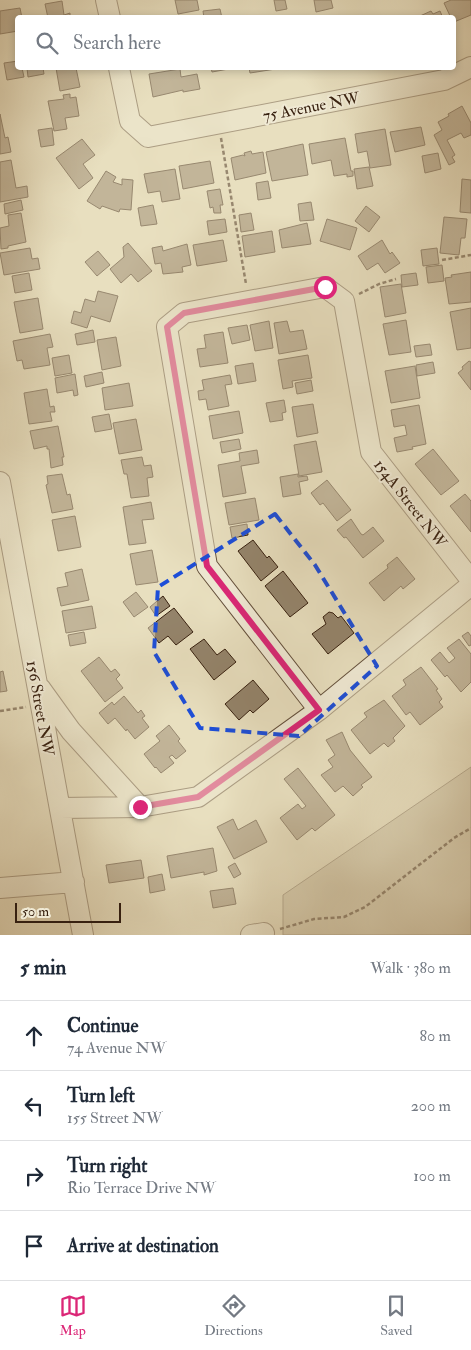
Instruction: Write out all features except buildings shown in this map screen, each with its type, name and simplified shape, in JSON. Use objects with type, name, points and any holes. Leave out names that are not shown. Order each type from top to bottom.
[{"type":"street","points":[[106,0],[109,15]]},
{"type":"street","name":"75 Avenue NW","points":[[119,70],[130,121],[148,137],[444,80],[471,67]]},
{"type":"street","points":[[319,710],[207,566],[167,327],[184,313],[325,287],[344,300]]},
{"type":"street","name":"154A Street NW","points":[[344,300],[371,452],[471,580]]},
{"type":"street","name":"156 Street NW","points":[[0,482],[83,935]]},
{"type":"street","points":[[60,808],[140,807],[198,797],[319,710],[471,585]]},
{"type":"street","points":[[37,684],[71,731],[140,807]]},
{"type":"street","points":[[0,888],[74,882]]},
{"type":"path","points":[[221,137],[246,284]]},
{"type":"path","points":[[442,260],[471,255]]},
{"type":"path","points":[[344,300],[379,284],[396,279]]},
{"type":"path","points":[[0,711],[40,705]]},
{"type":"path","points":[[257,934],[314,920],[344,917],[365,907],[454,838],[471,828]]},
{"type":"highlighted area","points":[[275,514],[315,565],[377,666],[299,736],[200,728],[154,652],[158,587]]},
{"type":"shaded area","points":[[471,767],[471,935],[283,935],[283,895]]},
{"type":"route","points":[[140,807],[198,797],[319,710],[207,566],[167,327],[184,313],[325,287]]}]
